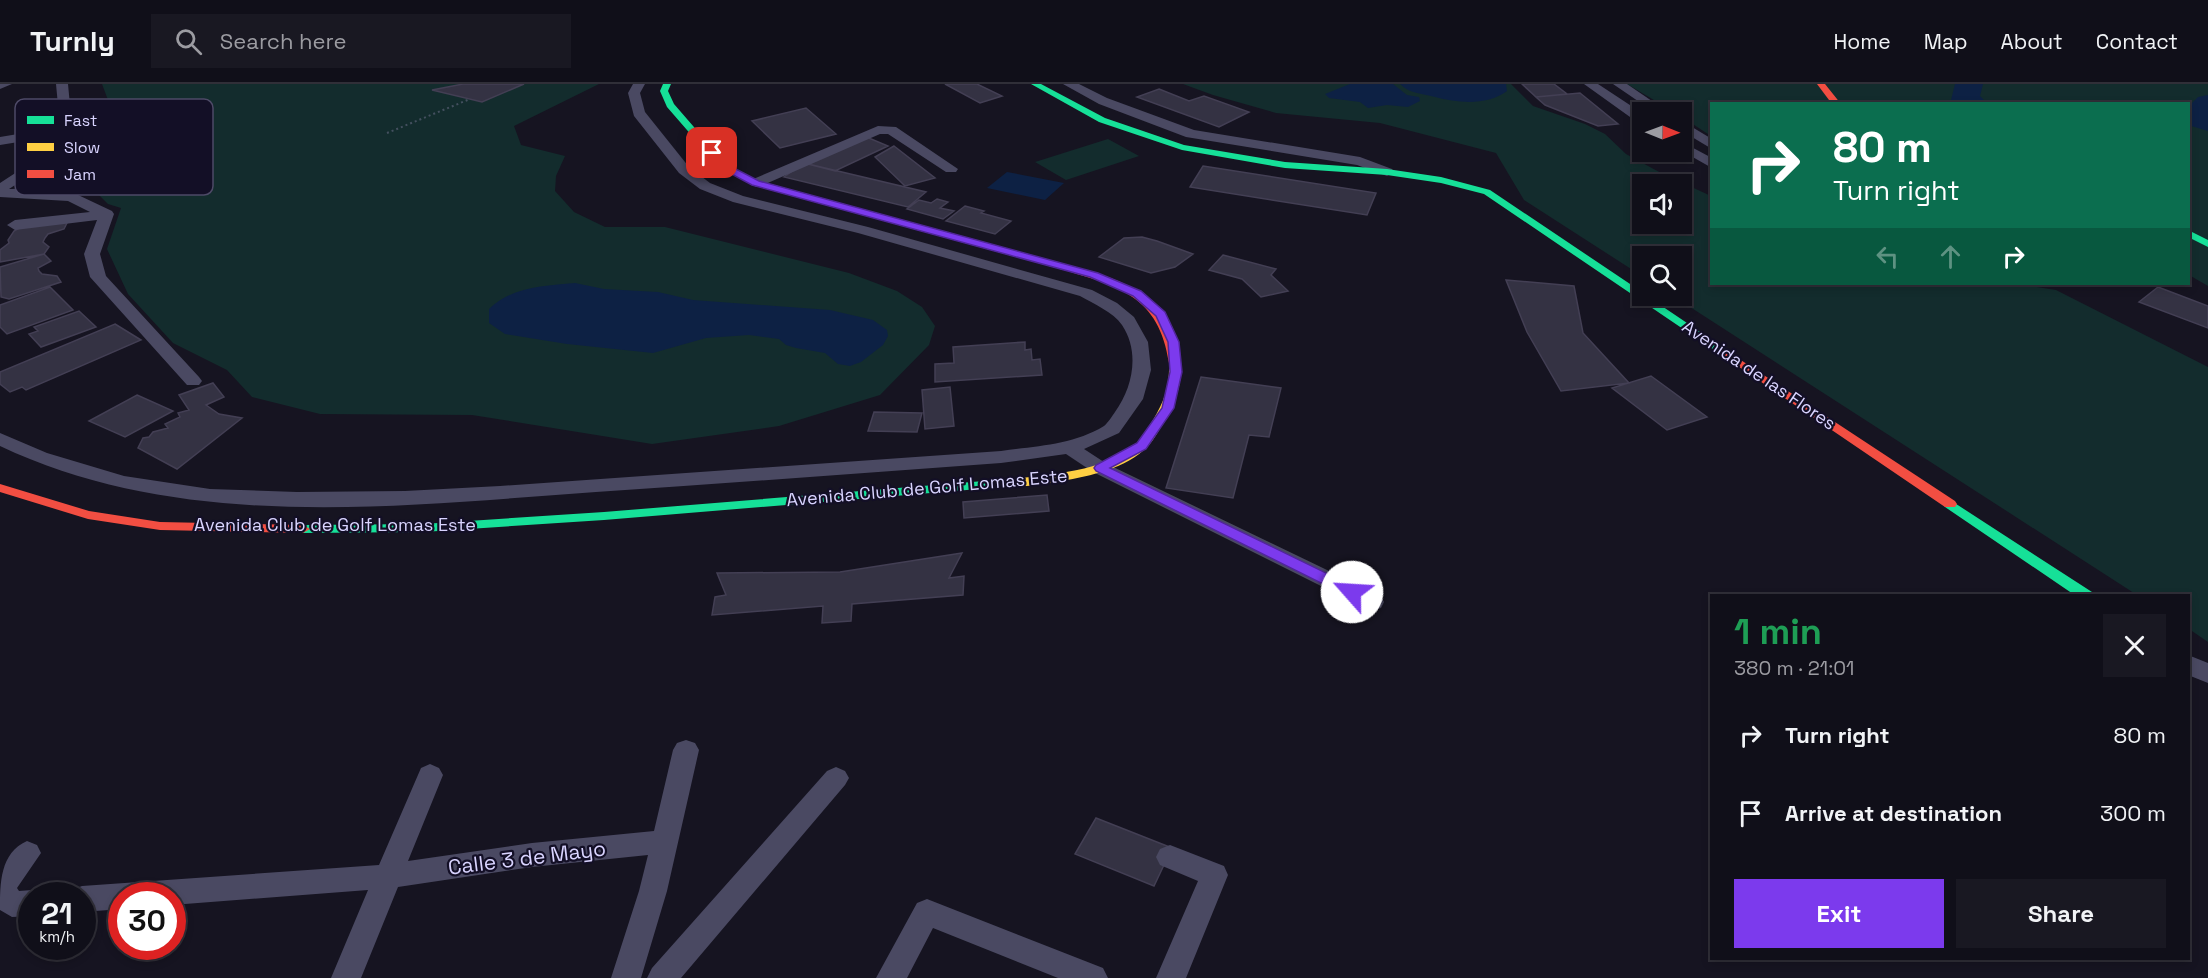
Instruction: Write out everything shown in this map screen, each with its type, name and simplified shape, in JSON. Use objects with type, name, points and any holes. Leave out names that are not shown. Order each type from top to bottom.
[{"type":"street","points":[[0,85],[6,84]]},
{"type":"street","points":[[62,84],[62,99]]},
{"type":"street","name":"Avenida Club de Golf Lomas Este","points":[[0,439],[28,454],[121,483],[186,495],[262,500],[438,498],[1000,457],[1070,448],[1112,429],[1134,399],[1142,370],[1139,342],[1128,321],[1111,307],[1086,293],[863,230],[738,199],[705,186],[684,170],[639,113],[634,93],[639,84]]},
{"type":"street","name":"Avenida Club de Golf Lomas Este","points":[[0,488],[88,515],[160,526],[242,529],[423,528],[604,516],[1055,479],[1100,468],[1142,446],[1168,408],[1176,372],[1173,342],[1161,315],[1137,294],[1094,275],[756,183],[723,166],[670,105],[664,91],[667,84]]},
{"type":"street","points":[[1035,84],[1102,120],[1182,147],[1285,165],[1387,172]]},
{"type":"street","points":[[1069,84],[1103,101],[1191,134],[1360,161],[1387,172]]},
{"type":"street","points":[[1590,84],[1632,112]]},
{"type":"street","points":[[1619,84],[1647,102]]},
{"type":"street","points":[[1821,84],[1835,102]]},
{"type":"street","points":[[756,183],[878,130],[891,130],[951,168]]},
{"type":"street","points":[[1692,132],[1710,144]]},
{"type":"street","points":[[0,141],[15,137]]},
{"type":"street","points":[[0,148],[15,146]]},
{"type":"street","points":[[0,154],[15,149]]},
{"type":"street","points":[[1692,152],[1710,163]]},
{"type":"street","name":"Avenida de las Flores","points":[[1387,172],[1441,180],[1487,192],[2084,594]]},
{"type":"street","points":[[0,191],[15,181]]},
{"type":"street","points":[[0,191],[15,192]]},
{"type":"street","points":[[0,203],[18,195]]},
{"type":"street","points":[[47,195],[71,197],[107,214]]},
{"type":"street","points":[[15,225],[107,214]]},
{"type":"street","points":[[107,214],[92,254],[98,277],[193,381]]},
{"type":"street","points":[[2190,234],[2208,244]]},
{"type":"street","points":[[1070,448],[1100,468],[1373,602]]},
{"type":"street","points":[[2190,665],[2208,674]]},
{"type":"street","points":[[626,978],[665,842],[686,750]]},
{"type":"street","points":[[346,978],[430,775]]},
{"type":"street","points":[[662,978],[836,778]]},
{"type":"street","name":"Calle 3 de Mayo","points":[[186,892],[390,876],[531,855],[665,842]]},
{"type":"street","points":[[18,904],[12,904],[1,888],[27,853]]},
{"type":"street","points":[[1170,857],[1214,875],[1171,978]]},
{"type":"street","points":[[891,978],[927,912],[1093,978]]},
{"type":"path","points":[[387,133],[470,99]]},
{"type":"green space","points":[[102,84],[599,84],[514,126],[521,145],[565,156],[556,176],[555,191],[574,212],[605,227],[665,227],[849,273],[897,291],[922,307],[935,326],[929,345],[880,395],[779,426],[652,444],[472,415],[320,414],[252,397],[227,370],[173,343],[128,294],[107,249],[121,208],[108,204],[99,195],[213,195],[213,99],[108,99]]},
{"type":"green space","points":[[1183,84],[1511,84],[1533,106],[1585,124],[1605,134],[1632,157],[1632,162],[1641,162],[1663,174],[1632,174],[1632,234],[1692,234],[1692,187],[1710,196],[1710,285],[2024,285],[2056,290],[2208,367],[2208,642],[2190,630],[2190,594],[2135,594],[1689,306],[1692,306],[1692,246],[1632,246],[1632,270],[1524,200],[1496,153],[1380,123],[1276,113]]},
{"type":"green space","points":[[1627,84],[2208,84],[2208,286],[2190,276],[2190,102],[1710,102],[1710,135],[1692,124],[1692,102],[1657,102]]},
{"type":"green space","points":[[1108,139],[1139,156],[1066,180],[1035,162]]},
{"type":"water","points":[[1350,84],[1393,84],[1407,95],[1419,97],[1420,101],[1408,107],[1387,105],[1368,108],[1360,102],[1329,98],[1325,94]]},
{"type":"water","points":[[1400,84],[1506,84],[1507,91],[1491,99],[1463,102],[1416,93]]},
{"type":"water","points":[[1007,172],[1064,183],[1045,200],[987,188]]},
{"type":"water","points":[[575,283],[604,289],[658,292],[693,300],[830,310],[873,320],[887,330],[888,336],[883,345],[861,362],[850,366],[838,364],[825,353],[786,345],[779,339],[749,335],[706,338],[653,353],[567,344],[505,334],[489,323],[489,309],[508,296],[529,288]]},
{"type":"building","points":[[463,84],[524,84],[482,102],[432,90]]},
{"type":"building","points":[[945,84],[977,84],[1002,96],[980,103]]},
{"type":"building","points":[[1522,84],[1554,84],[1567,94],[1536,97]]},
{"type":"building","points":[[1159,89],[1189,101],[1204,96],[1249,112],[1219,127],[1137,97]]},
{"type":"building","points":[[1580,93],[1618,124],[1598,126],[1545,105],[1536,97]]},
{"type":"building","points":[[806,108],[836,134],[780,148],[752,121]]},
{"type":"building","points":[[864,136],[888,146],[835,171],[804,163]]},
{"type":"building","points":[[894,146],[935,178],[905,186],[875,157]]},
{"type":"building","points":[[804,163],[926,192],[908,207],[784,177]]},
{"type":"building","points":[[1203,166],[1376,193],[1367,215],[1190,187]]},
{"type":"building","points":[[937,199],[948,202],[940,208],[954,211],[943,219],[907,209],[919,200],[931,203]]},
{"type":"building","points":[[965,206],[1011,221],[995,234],[946,221]]},
{"type":"building","points":[[68,221],[64,229],[48,234],[45,238],[43,242],[49,247],[44,254],[0,262],[0,250],[9,243],[8,240],[14,231],[21,227]]},
{"type":"building","points":[[1142,237],[1193,254],[1175,267],[1151,273],[1099,257],[1124,238]]},
{"type":"building","points":[[44,254],[51,261],[38,268],[39,271],[42,274],[57,276],[61,282],[9,299],[1,297],[0,267]]},
{"type":"building","points":[[1223,255],[1276,269],[1271,275],[1288,291],[1261,297],[1242,279],[1209,270]]},
{"type":"building","points":[[1506,280],[1574,286],[1583,333],[1629,383],[1561,391],[1527,332]]},
{"type":"building","points":[[50,287],[73,310],[7,334],[0,327],[0,305]]},
{"type":"building","points":[[2158,287],[2208,306],[2208,328],[2139,302]]},
{"type":"building","points":[[79,311],[96,327],[41,347],[29,334],[38,331],[34,327]]},
{"type":"building","points":[[115,324],[141,340],[26,390],[22,387],[10,392],[0,384],[0,372]]},
{"type":"building","points":[[1025,342],[1025,350],[1031,349],[1032,360],[1040,359],[1042,375],[935,382],[935,364],[954,363],[953,347]]},
{"type":"building","points":[[1651,376],[1707,417],[1667,430],[1612,388]]},
{"type":"building","points":[[1201,377],[1281,388],[1269,437],[1249,435],[1233,498],[1166,488]]},
{"type":"building","points":[[213,383],[224,397],[206,405],[219,414],[242,418],[177,469],[138,448],[143,438],[149,437],[153,432],[168,428],[165,424],[180,417],[178,413],[189,410],[179,395]]},
{"type":"building","points":[[950,387],[954,426],[925,429],[922,390]]},
{"type":"building","points":[[137,395],[173,411],[125,437],[89,421]]},
{"type":"building","points":[[874,412],[922,413],[917,432],[868,431]]},
{"type":"building","points":[[1047,495],[1049,511],[964,518],[963,502]]},
{"type":"building","points":[[962,553],[949,578],[964,576],[963,595],[852,604],[851,621],[822,623],[823,606],[712,615],[715,597],[726,595],[717,573],[840,572]]},
{"type":"building","points":[[1096,818],[1172,848],[1154,886],[1075,854]]},
{"type":"waterway","points":[[1969,84],[1965,100],[1970,102]]},
{"type":"waterway","points":[[2208,103],[2195,117],[2208,122]]},
{"type":"traffic: fast","points":[[667,84],[664,91],[670,105],[723,166],[756,183],[1064,267]]},
{"type":"traffic: fast","points":[[1035,84],[1102,120],[1182,147],[1285,165],[1387,172],[1441,180],[1487,192],[1724,352]]},
{"type":"traffic: fast","points":[[2190,234],[2208,244]]},
{"type":"traffic: fast","points":[[303,529],[423,528],[604,516],[1021,482]]},
{"type":"traffic: fast","points":[[1950,504],[2084,594]]},
{"type":"traffic: slow","points":[[1021,482],[1068,476],[1098,468],[1127,456],[1140,447],[1151,434],[1169,401],[1174,386],[1175,363]]},
{"type":"traffic: jam","points":[[1821,84],[1835,102]]},
{"type":"traffic: jam","points":[[1064,267],[1122,287],[1139,296],[1153,308],[1164,323],[1171,341],[1175,363]]},
{"type":"traffic: jam","points":[[1724,352],[1950,504]]},
{"type":"traffic: jam","points":[[0,488],[88,515],[160,526],[303,529]]},
{"type":"route","points":[[712,153],[723,166],[756,183],[1094,275],[1137,294],[1161,315],[1173,342],[1176,372],[1168,408],[1142,446],[1100,468],[1352,592]]}]
